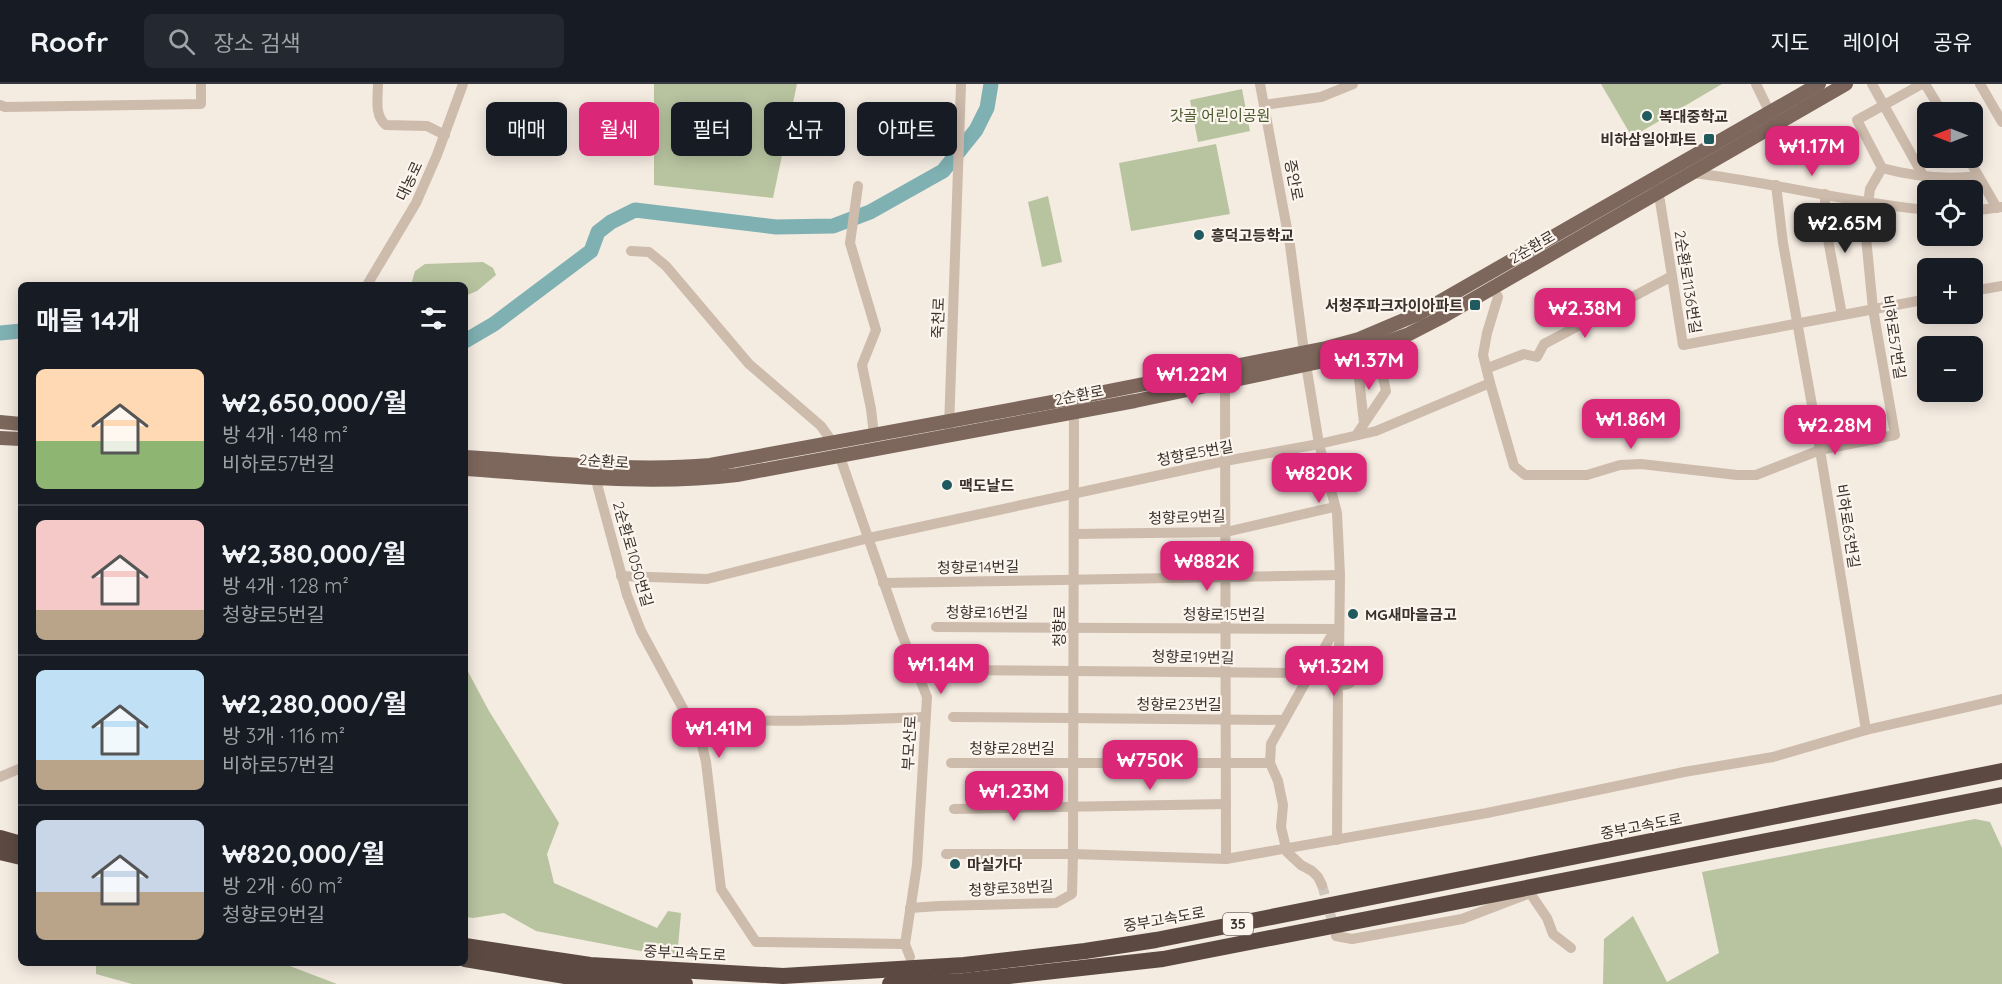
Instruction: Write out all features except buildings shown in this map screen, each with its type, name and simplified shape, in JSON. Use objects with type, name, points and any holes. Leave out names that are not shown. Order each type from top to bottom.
[{"type":"highway","name":"중부고속도로","points":[[468,945],[590,965],[783,976],[964,965],[1156,940],[2002,771]]},
{"type":"highway","name":"35","points":[[890,984],[964,981],[1163,958],[2002,795]]},
{"type":"highway","points":[[0,838],[18,843]]},
{"type":"highway","points":[[0,852],[18,856]]},
{"type":"highway","name":"중부고속도로","points":[[468,960],[588,980],[685,984]]},
{"type":"main road","name":"2순환로","points":[[468,469],[594,471],[710,465],[1074,398],[1305,359],[1353,354],[1409,334],[1493,288],[1819,84]]},
{"type":"main road","name":"2순환로","points":[[468,457],[594,471],[642,480],[707,478],[840,457],[1225,382],[1305,359],[1418,314],[1656,187],[1693,173],[1846,84]]},
{"type":"main road","points":[[0,422],[18,424]]},
{"type":"main road","points":[[0,438],[18,439]]},
{"type":"street","points":[[0,105],[5,107],[201,104],[201,84]]},
{"type":"street","points":[[378,84],[378,115],[382,122],[386,125],[427,126],[445,135]]},
{"type":"street","name":"대농로","points":[[369,282],[416,202],[445,135],[463,84]]},
{"type":"street","name":"죽천로","points":[[949,436],[961,84]]},
{"type":"street","name":"증안로","points":[[1260,84],[1290,245],[1319,444],[1337,513],[1340,575],[1339,656]]},
{"type":"street","points":[[1264,105],[1321,97],[1353,84]]},
{"type":"street","points":[[1756,84],[1770,113]]},
{"type":"street","points":[[1872,84],[1924,177]]},
{"type":"street","points":[[1935,102],[1923,84],[1857,120],[1882,168],[1924,177],[1955,179],[1978,176]]},
{"type":"street","points":[[1980,84],[2002,122]]},
{"type":"street","name":"비하로57번길","points":[[1820,450],[1895,435],[1873,309],[1865,227],[1870,189],[1882,168]]},
{"type":"street","points":[[1974,168],[2000,208],[1983,210]]},
{"type":"street","points":[[1693,173],[1917,209]]},
{"type":"street","name":"비하로63번길","points":[[1776,185],[1783,243],[1866,730]]},
{"type":"street","points":[[858,186],[850,243],[876,330],[862,365],[874,435]]},
{"type":"street","name":"2순환로1136번길","points":[[1656,187],[1683,345],[1798,322]]},
{"type":"street","points":[[1825,194],[1826,223],[1842,315]]},
{"type":"street","points":[[632,251],[649,252],[666,266],[749,364],[821,426],[833,443]]},
{"type":"street","points":[[1488,368],[1524,354],[1538,357],[1544,344],[1672,276]]},
{"type":"street","points":[[1983,289],[2002,286]]},
{"type":"street","points":[[1493,288],[1498,297],[1483,355],[1514,466],[1525,475],[1587,475],[1620,465],[1641,464],[1737,475],[1756,475],[1820,450]]},
{"type":"street","points":[[1798,322],[1917,301]]},
{"type":"street","points":[[1357,434],[1386,391],[1376,346]]},
{"type":"street","points":[[1353,354],[1357,361],[1364,423]]},
{"type":"street","points":[[1225,382],[1226,859]]},
{"type":"street","name":"청향로5번길","points":[[869,538],[1225,461],[1376,431],[1490,383]]},
{"type":"street","name":"청향로","points":[[1073,854],[1074,398]]},
{"type":"street","name":"부모산로","points":[[840,457],[883,583],[927,697],[917,865],[905,944],[910,957]]},
{"type":"street","name":"2순환로1050번길","points":[[594,471],[621,576],[641,632],[687,716],[698,729],[706,762],[721,889],[756,942],[905,944]]},
{"type":"street","name":"청향로9번길","points":[[1074,534],[1226,532],[1334,507]]},
{"type":"street","points":[[621,576],[707,579],[869,538]]},
{"type":"street","name":"청향로14번길","points":[[883,583],[1340,575]]},
{"type":"street","name":"청향로16번길","points":[[936,627],[1074,628]]},
{"type":"street","name":"청향로15번길","points":[[1074,628],[1339,629]]},
{"type":"street","points":[[1322,885],[1318,877],[1301,865],[1286,849],[1281,827],[1283,805],[1278,781],[1270,763],[1271,744],[1330,638],[1339,629]]},
{"type":"street","points":[[1339,656],[1351,658],[1357,670],[1350,682],[1338,684],[1332,680],[1328,670],[1330,662],[1339,656]]},
{"type":"street","name":"청향로19번길","points":[[950,670],[1311,673],[1328,670]]},
{"type":"street","points":[[1357,670],[1370,670]]},
{"type":"street","points":[[1337,840],[1338,684]]},
{"type":"street","points":[[946,854],[1073,854],[1226,859],[1487,813],[1684,772],[1773,757],[1866,730],[2002,699]]},
{"type":"street","points":[[687,716],[721,719],[825,720],[925,717]]},
{"type":"street","name":"청향로23번길","points":[[953,717],[1284,720]]},
{"type":"street","name":"청향로28번길","points":[[951,763],[1270,763]]},
{"type":"street","points":[[0,777],[18,769]]},
{"type":"street","points":[[954,809],[1226,804]]},
{"type":"street","name":"청향로38번길","points":[[910,908],[1056,903],[1072,894],[1073,854]]},
{"type":"street","points":[[1336,936],[1352,939],[1461,919],[1530,893],[1547,918],[1553,934],[1572,948]]},
{"type":"green space","points":[[654,84],[797,84],[793,102],[764,102],[764,156],[782,156],[773,198],[654,185],[654,156],[659,156],[659,102],[654,102]]},
{"type":"green space","name":"복대중학교","points":[[1601,84],[1722,84],[1632,137]]},
{"type":"green space","name":"갓골 어린이공원","points":[[1242,89],[1250,131],[1198,142],[1190,100]]},
{"type":"green space","points":[[1216,144],[1230,214],[1131,231],[1119,163]]},
{"type":"green space","points":[[1048,196],[1062,262],[1042,267],[1028,202]]},
{"type":"green space","points":[[483,262],[493,268],[496,275],[477,291],[468,295],[468,282],[412,282],[415,271],[425,264]]},
{"type":"green space","points":[[468,672],[489,711],[559,823],[547,854],[554,883],[657,928],[668,911],[681,913],[677,958],[536,931],[504,913],[468,917]]},
{"type":"green space","points":[[1975,819],[1990,822],[2002,848],[2002,984],[1603,984],[1604,939],[1633,916],[1667,982],[1719,953],[1702,872]]},
{"type":"green space","points":[[96,966],[290,966],[337,984],[132,984],[96,974]]},
{"type":"waterway","points":[[468,339],[494,324],[591,251],[598,232],[611,222],[635,210],[776,227],[833,226],[870,212],[943,171],[976,130],[987,108],[991,84]]},
{"type":"waterway","points":[[0,333],[18,331]]},
{"type":"tunnel","points":[[1322,885],[1335,931]]},
{"type":"place","name":"복대중학교","points":[[1647,116]]},
{"type":"place","name":"비하삼일아파트","points":[[1709,139]]},
{"type":"place","name":"흥덕고등학교","points":[[1199,235]]},
{"type":"place","name":"서청주파크자이아파트","points":[[1475,305]]},
{"type":"place","name":"맥도날드","points":[[947,485]]},
{"type":"place","name":"MG새마을금고","points":[[1353,614]]},
{"type":"place","name":"마실가다","points":[[955,864]]}]
